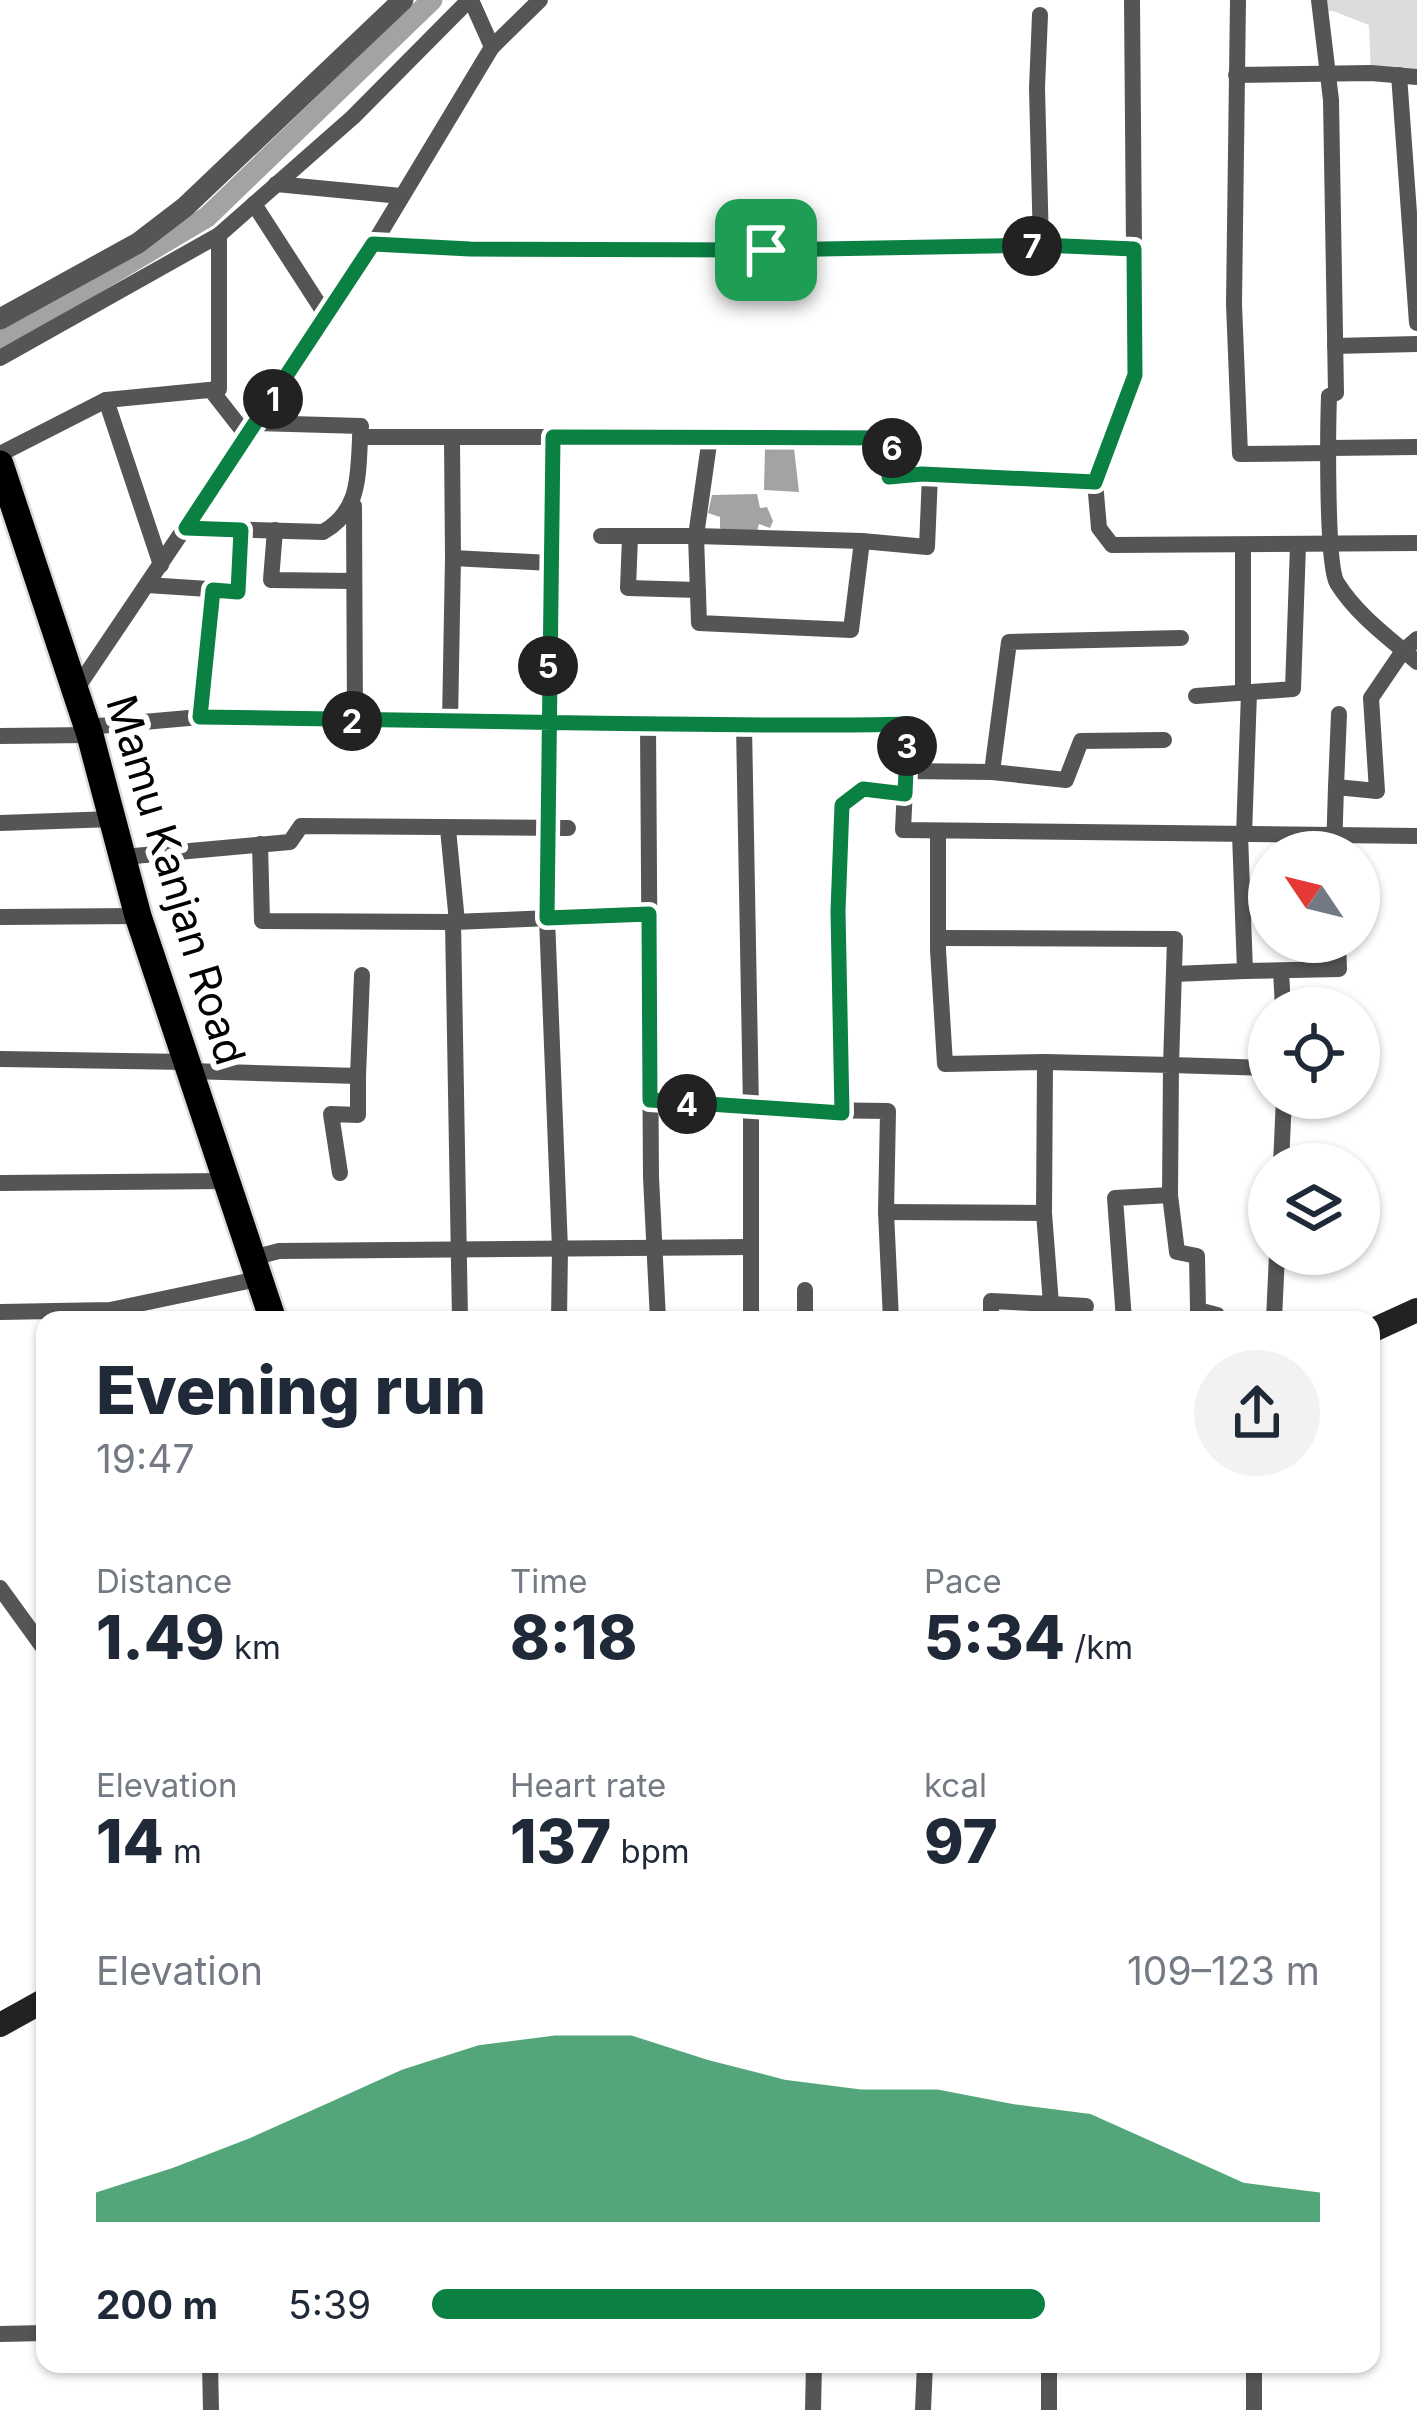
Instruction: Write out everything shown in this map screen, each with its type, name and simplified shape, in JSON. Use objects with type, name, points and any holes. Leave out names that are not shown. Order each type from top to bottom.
[{"type":"main road","name":"Mamu Kanjan Road","points":[[0,464],[88,731],[138,916],[270,1311]]},
{"type":"main road","points":[[1380,1327],[1417,1310]]},
{"type":"main road","points":[[0,2025],[36,2005]]},
{"type":"street","points":[[0,358],[219,235],[353,117],[470,0],[491,47]]},
{"type":"street","points":[[75,691],[327,317],[491,47],[541,0]]},
{"type":"street","points":[[1132,0],[1135,375],[1095,482],[1099,528],[1112,545],[1417,543]]},
{"type":"street","points":[[1238,0],[1234,304],[1240,454],[1417,447]]},
{"type":"street","points":[[1319,0],[1334,184],[1336,393],[1329,396],[1328,451],[1334,578],[1363,615],[1412,651],[1371,698],[1377,791],[1336,788]]},
{"type":"street","points":[[0,319],[137,243],[185,207],[399,2]]},
{"type":"street","points":[[1040,15],[1041,245]]},
{"type":"street","points":[[1236,75],[1408,76],[1417,322]]},
{"type":"street","points":[[276,184],[401,196]]},
{"type":"street","points":[[254,205],[327,317]]},
{"type":"street","points":[[0,454],[106,400],[219,389],[219,235]]},
{"type":"street","points":[[373,244],[470,249],[1041,245],[1134,249]]},
{"type":"street","points":[[1335,346],[1417,344]]},
{"type":"street","points":[[212,390],[252,430],[361,426],[352,581],[355,721]]},
{"type":"street","points":[[106,400],[161,566]]},
{"type":"street","points":[[360,437],[893,438],[889,477],[1095,482]]},
{"type":"street","points":[[553,437],[547,918],[559,1311]]},
{"type":"street","points":[[710,437],[696,536],[700,623],[850,630],[862,541]]},
{"type":"street","points":[[450,722],[452,439]]},
{"type":"street","points":[[601,536],[862,541],[927,547],[930,475]]},
{"type":"street","points":[[186,528],[323,532],[343,521],[355,496]]},
{"type":"street","points":[[147,585],[238,592],[241,530]]},
{"type":"street","points":[[274,530],[271,580],[352,581]]},
{"type":"street","points":[[630,538],[628,588],[698,590]]},
{"type":"street","points":[[1243,545],[1245,971]]},
{"type":"street","points":[[1196,696],[1293,689],[1298,545]]},
{"type":"street","points":[[453,558],[550,563]]},
{"type":"street","points":[[200,717],[213,590]]},
{"type":"street","points":[[992,772],[1009,642],[1181,638]]},
{"type":"street","points":[[1334,831],[1339,714]]},
{"type":"street","points":[[0,736],[200,717],[908,724],[903,830],[1248,836]]},
{"type":"street","points":[[648,724],[650,1100],[658,1311]]},
{"type":"street","points":[[744,725],[751,1311]]},
{"type":"street","points":[[906,771],[1066,779],[1082,741],[1164,740]]},
{"type":"street","points":[[842,1113],[838,911],[842,805],[863,789],[905,794]]},
{"type":"street","points":[[0,823],[113,819]]},
{"type":"street","points":[[123,857],[290,842],[301,826],[568,828]]},
{"type":"street","points":[[448,829],[455,922],[460,1311]]},
{"type":"street","points":[[938,831],[944,1064],[1248,1067]]},
{"type":"street","points":[[1380,840],[1417,836]]},
{"type":"street","points":[[260,844],[262,921],[455,922],[649,914]]},
{"type":"street","points":[[0,917],[138,916]]},
{"type":"street","points":[[938,938],[1174,939],[1170,1195],[1177,1252],[1197,1256],[1202,1311]]},
{"type":"street","points":[[1174,974],[1339,969],[1339,963]]},
{"type":"street","points":[[1281,971],[1282,987]]},
{"type":"street","points":[[340,1173],[331,1114],[358,1115],[362,976]]},
{"type":"street","points":[[0,1059],[358,1076]]},
{"type":"street","points":[[1045,1062],[1044,1213],[1051,1304]]},
{"type":"street","points":[[650,1100],[751,1109],[889,1111],[886,1212],[892,1311]]},
{"type":"street","points":[[0,1183],[226,1181]]},
{"type":"street","points":[[1123,1311],[1115,1198],[1170,1195]]},
{"type":"street","points":[[886,1212],[1044,1213]]},
{"type":"street","points":[[55,1311],[110,1310],[255,1269],[279,1251],[751,1247]]},
{"type":"street","points":[[1274,1311],[1276,1275]]},
{"type":"street","points":[[805,1290],[805,1311]]},
{"type":"street","points":[[991,1311],[991,1301],[1086,1306]]},
{"type":"street","points":[[0,1312],[36,1311]]},
{"type":"street","points":[[0,1588],[36,1638]]},
{"type":"street","points":[[0,2333],[36,2333]]},
{"type":"street","points":[[210,2373],[211,2410]]},
{"type":"street","points":[[813,2410],[814,2373]]},
{"type":"street","points":[[923,2410],[925,2373]]},
{"type":"street","points":[[1049,2373],[1049,2410]]},
{"type":"street","points":[[1254,2373],[1254,2410]]},
{"type":"shaded area","points":[[1319,0],[1417,0],[1417,77],[1371,73],[1369,25],[1320,11]]},
{"type":"shaded area","points":[[794,448],[799,492],[764,490],[765,449]]},
{"type":"shaded area","points":[[757,494],[760,508],[767,507],[773,521],[770,528],[759,524],[755,538],[726,533],[720,528],[720,517],[708,513],[712,495]]},
{"type":"waterway","points":[[0,340],[207,217],[432,0]]},
{"type":"route","points":[[766,250],[373,244],[186,528],[241,530],[238,592],[213,590],[200,717],[355,721],[547,723],[584,723],[694,725],[908,724],[905,794],[863,789],[842,805],[838,911],[842,1113],[650,1100],[649,914],[547,918],[547,723],[553,437],[893,438],[889,477],[922,474],[1095,482],[1135,375],[1134,249],[1041,245],[766,250]]}]
